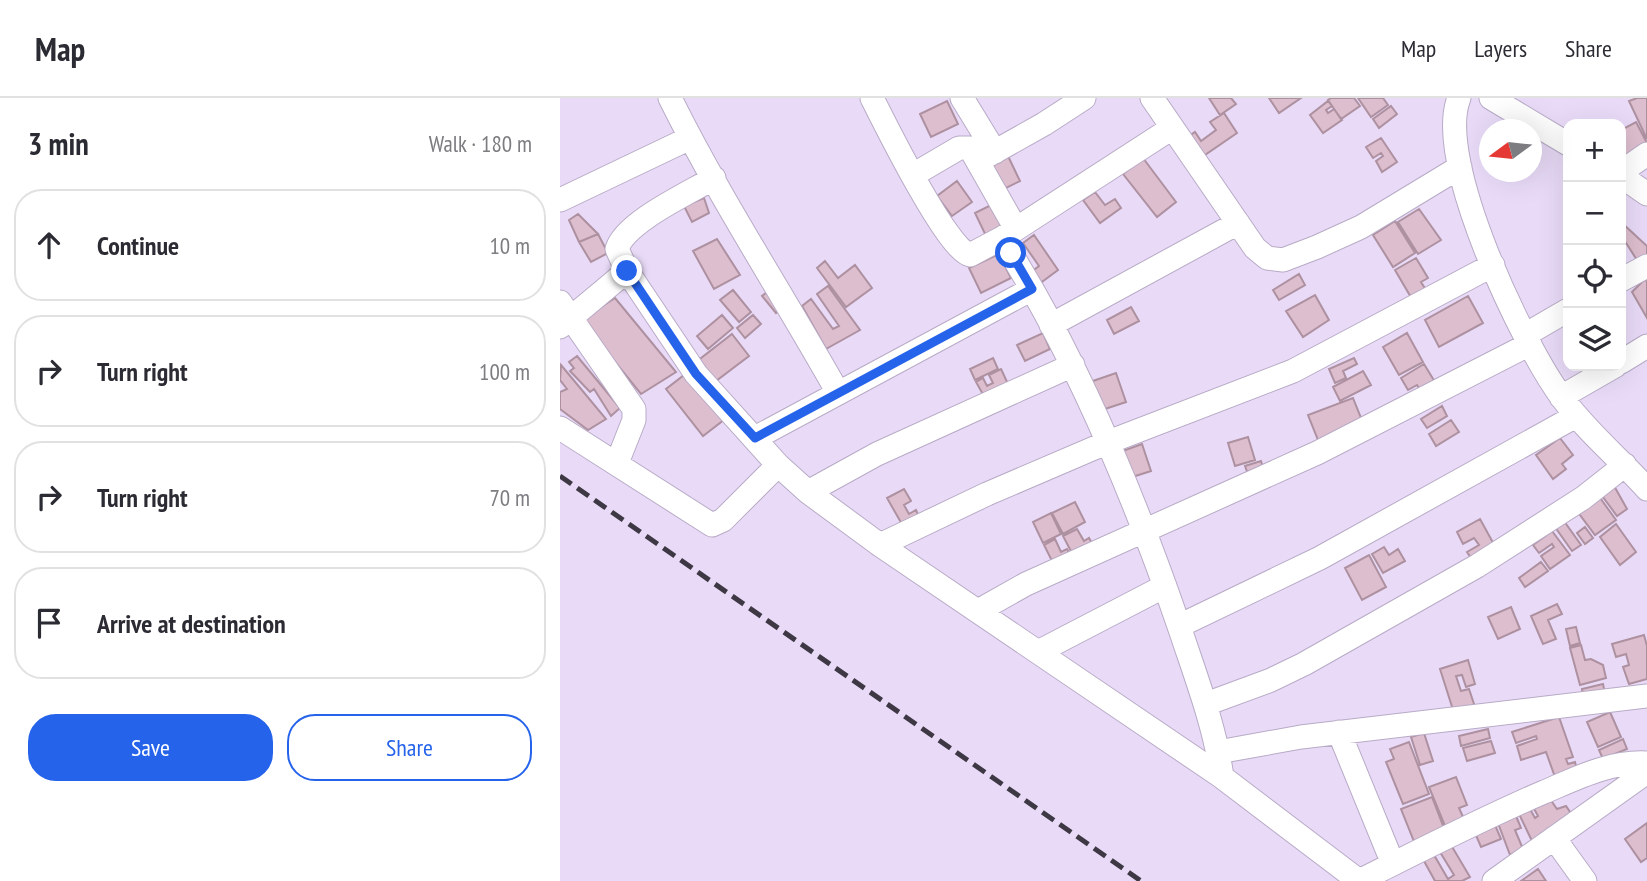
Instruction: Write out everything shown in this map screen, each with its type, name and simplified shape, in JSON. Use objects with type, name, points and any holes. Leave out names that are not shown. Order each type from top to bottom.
[{"type":"street","points":[[670,98],[690,138],[837,391]]},
{"type":"street","points":[[872,98],[913,174],[960,251],[970,255],[1009,234],[1171,128]]},
{"type":"street","points":[[987,156],[1084,98]]},
{"type":"street","points":[[1152,98],[1255,248],[1267,258],[1283,260],[1361,227],[1460,167]]},
{"type":"street","points":[[1459,98],[1454,111],[1453,136],[1460,167],[1493,265],[1528,339],[1576,416],[1647,489]]},
{"type":"street","points":[[1491,98],[1563,141]]},
{"type":"street","points":[[969,101],[1009,234],[1032,289],[1073,365],[1165,586],[1206,704],[1222,776]]},
{"type":"street","points":[[560,200],[690,138]]},
{"type":"street","points":[[913,174],[965,146],[987,156]]},
{"type":"street","points":[[1626,170],[1647,154]]},
{"type":"street","points":[[714,178],[655,212],[620,240],[617,249],[627,271],[696,374],[778,465],[808,492],[880,545],[1222,776],[1359,881],[1508,808],[1588,773],[1619,764],[1647,763]]},
{"type":"street","points":[[1626,178],[1647,194]]},
{"type":"street","points":[[1051,325],[1238,223]]},
{"type":"street","points":[[880,545],[987,494],[1106,443],[1293,371],[1493,265]]},
{"type":"street","points":[[1626,278],[1647,265]]},
{"type":"street","points":[[617,463],[634,420],[634,409],[564,316],[627,271]]},
{"type":"street","points":[[755,438],[837,391],[1032,289]]},
{"type":"street","points":[[978,611],[1026,584],[1317,453],[1528,339],[1563,314]]},
{"type":"street","points":[[1626,359],[1647,346]]},
{"type":"street","points":[[808,492],[877,454],[1073,365]]},
{"type":"street","points":[[1562,397],[1606,371]]},
{"type":"street","points":[[1179,626],[1320,558],[1576,416]]},
{"type":"street","points":[[560,428],[712,525],[723,520],[778,465]]},
{"type":"street","points":[[1206,704],[1271,680],[1304,664],[1477,566],[1583,499],[1625,465]]},
{"type":"street","points":[[1038,652],[1165,586]]},
{"type":"street","points":[[1218,752],[1339,732],[1647,695]]},
{"type":"street","points":[[1339,732],[1393,864]]},
{"type":"street","points":[[1493,881],[1647,772]]},
{"type":"street","points":[[1554,838],[1586,881]]},
{"type":"building","points":[[1209,98],[1231,98],[1236,104],[1220,115]]},
{"type":"building","points":[[1269,98],[1301,98],[1279,113]]},
{"type":"building","points":[[1354,98],[1360,106],[1341,119],[1328,100]]},
{"type":"building","points":[[1358,98],[1383,98],[1388,105],[1371,117]]},
{"type":"building","points":[[1647,98],[1647,139],[1629,101]]},
{"type":"building","points":[[947,101],[958,124],[931,137],[920,114]]},
{"type":"building","points":[[1328,101],[1332,106],[1326,110],[1328,113],[1334,109],[1342,120],[1323,133],[1310,115]]},
{"type":"building","points":[[1391,106],[1397,114],[1379,128],[1373,119]]},
{"type":"building","points":[[1224,113],[1237,133],[1199,159],[1185,139],[1195,132],[1201,141],[1216,130],[1210,122]]},
{"type":"building","points":[[1636,122],[1647,143],[1647,156],[1631,165],[1626,156],[1626,127]]},
{"type":"building","points":[[1381,138],[1397,162],[1382,172],[1376,161],[1383,156],[1381,153],[1373,158],[1366,147]]},
{"type":"building","points":[[1007,154],[1020,181],[1000,191],[987,164]]},
{"type":"building","points":[[1143,158],[1176,202],[1157,217],[1123,174]]},
{"type":"building","points":[[957,181],[972,202],[952,216],[937,196]]},
{"type":"building","points":[[1095,192],[1105,205],[1115,199],[1121,208],[1100,223],[1083,200]]},
{"type":"building","points":[[704,198],[709,213],[692,222],[684,206]]},
{"type":"building","points":[[993,204],[1006,229],[987,238],[975,213]]},
{"type":"building","points":[[1419,209],[1441,240],[1418,254],[1398,222]]},
{"type":"building","points":[[578,214],[598,234],[579,242],[569,220]]},
{"type":"building","points":[[1395,221],[1415,253],[1393,267],[1373,235]]},
{"type":"building","points":[[1626,227],[1647,246],[1647,263],[1642,268],[1626,243]]},
{"type":"building","points":[[598,234],[608,253],[591,262],[579,242]]},
{"type":"building","points":[[1034,235],[1058,270],[1035,287],[1027,275],[1039,266],[1023,243]]},
{"type":"building","points":[[717,239],[740,275],[714,289],[693,251]]},
{"type":"building","points":[[999,254],[1011,278],[981,293],[969,268]]},
{"type":"building","points":[[1416,258],[1428,278],[1421,282],[1426,290],[1412,299],[1395,270]]},
{"type":"building","points":[[825,261],[838,278],[855,265],[872,288],[846,307],[817,268]]},
{"type":"building","points":[[1299,274],[1305,285],[1279,300],[1273,290]]},
{"type":"building","points":[[1645,279],[1647,282],[1647,318],[1632,292]]},
{"type":"building","points":[[828,286],[860,330],[826,349],[802,306],[811,299],[833,329],[839,326],[817,294]]},
{"type":"building","points":[[772,288],[785,306],[776,313],[762,296]]},
{"type":"building","points":[[733,290],[751,312],[739,322],[720,300]]},
{"type":"building","points":[[1315,295],[1329,320],[1303,337],[1286,311]]},
{"type":"building","points":[[1468,296],[1483,323],[1439,347],[1425,320]]},
{"type":"building","points":[[615,298],[676,372],[641,394],[581,320]]},
{"type":"building","points":[[1131,307],[1139,321],[1114,334],[1107,320]]},
{"type":"building","points":[[722,315],[733,328],[708,349],[697,336]]},
{"type":"building","points":[[753,315],[761,324],[745,338],[737,328]]},
{"type":"building","points":[[1043,333],[1050,349],[1025,361],[1017,345]]},
{"type":"building","points":[[1407,333],[1423,362],[1399,375],[1383,347]]},
{"type":"building","points":[[732,334],[749,356],[712,384],[696,362]]},
{"type":"building","points":[[577,356],[620,408],[611,416],[594,389],[590,392],[570,371],[574,368],[569,362]]},
{"type":"building","points":[[993,358],[998,369],[975,380],[970,369]]},
{"type":"building","points":[[1354,358],[1357,364],[1343,371],[1346,378],[1335,383],[1329,369]]},
{"type":"building","points":[[1424,364],[1438,387],[1424,396],[1417,385],[1408,390],[1401,378]]},
{"type":"building","points":[[561,365],[606,419],[588,430],[560,409],[560,392],[567,389],[560,380]]},
{"type":"building","points":[[1001,369],[1009,386],[985,398],[976,382],[983,378],[987,386],[993,383],[989,375]]},
{"type":"building","points":[[1363,371],[1371,385],[1340,401],[1333,387]]},
{"type":"building","points":[[688,372],[725,419],[703,436],[666,389]]},
{"type":"building","points":[[1116,373],[1126,402],[1099,411],[1090,382]]},
{"type":"building","points":[[1353,398],[1363,423],[1318,440],[1308,415]]},
{"type":"building","points":[[1442,406],[1447,416],[1427,428],[1421,419]]},
{"type":"building","points":[[1451,420],[1459,432],[1436,446],[1429,434]]},
{"type":"building","points":[[1248,437],[1255,460],[1235,466],[1228,443]]},
{"type":"building","points":[[1560,438],[1573,455],[1562,464],[1566,469],[1553,479],[1536,455]]},
{"type":"building","points":[[1142,444],[1151,471],[1126,479],[1117,453]]},
{"type":"building","points":[[1261,461],[1265,475],[1250,480],[1245,466]]},
{"type":"building","points":[[1613,484],[1627,509],[1617,516],[1600,493]]},
{"type":"building","points":[[904,489],[911,501],[904,505],[909,514],[916,510],[919,517],[903,526],[887,498]]},
{"type":"building","points":[[1598,495],[1616,520],[1595,535],[1577,511]]},
{"type":"building","points":[[1075,502],[1085,522],[1063,534],[1052,513]]},
{"type":"building","points":[[1051,513],[1061,534],[1043,543],[1033,522]]},
{"type":"building","points":[[1480,519],[1496,548],[1473,561],[1467,552],[1479,545],[1474,538],[1463,544],[1457,532]]},
{"type":"building","points":[[1564,521],[1581,545],[1572,551],[1555,527]]},
{"type":"building","points":[[1616,524],[1636,552],[1620,565],[1600,537]]},
{"type":"building","points":[[1585,527],[1593,538],[1585,544],[1577,533]]},
{"type":"building","points":[[1077,529],[1084,541],[1089,538],[1095,549],[1075,559],[1063,536]]},
{"type":"building","points":[[1552,531],[1570,555],[1550,569],[1541,556],[1554,547],[1552,544],[1539,553],[1533,545]]},
{"type":"building","points":[[1055,539],[1061,552],[1067,549],[1073,560],[1056,569],[1044,545]]},
{"type":"building","points":[[1384,547],[1389,555],[1398,549],[1405,561],[1383,573],[1372,554]]},
{"type":"building","points":[[1369,555],[1386,587],[1362,600],[1345,568]]},
{"type":"building","points":[[1541,562],[1548,571],[1525,587],[1519,578]]},
{"type":"building","points":[[1557,604],[1562,614],[1548,620],[1556,639],[1543,644],[1531,616]]},
{"type":"building","points":[[1511,607],[1520,629],[1498,639],[1488,617]]},
{"type":"building","points":[[1576,627],[1580,643],[1570,646],[1566,629]]},
{"type":"building","points":[[1644,635],[1647,646],[1647,679],[1629,684],[1623,667],[1629,665],[1626,654],[1616,657],[1612,644]]},
{"type":"building","points":[[1581,645],[1585,660],[1591,659],[1603,665],[1606,678],[1580,685],[1570,648]]},
{"type":"building","points":[[1468,660],[1475,684],[1466,687],[1462,675],[1456,676],[1461,691],[1469,689],[1475,707],[1454,713],[1440,669]]},
{"type":"building","points":[[1603,684],[1605,694],[1583,698],[1582,689]]},
{"type":"building","points":[[1610,712],[1621,737],[1598,747],[1587,722]]},
{"type":"building","points":[[1559,717],[1573,757],[1566,759],[1568,764],[1575,762],[1577,770],[1555,777],[1546,752],[1521,760],[1517,746],[1537,739],[1536,736],[1516,743],[1512,732]]},
{"type":"building","points":[[1488,729],[1490,738],[1461,746],[1459,736]]},
{"type":"building","points":[[1424,733],[1433,761],[1420,765],[1411,737]]},
{"type":"building","points":[[1623,739],[1627,749],[1603,759],[1599,750]]},
{"type":"building","points":[[1491,741],[1495,753],[1467,761],[1463,748]]},
{"type":"building","points":[[1409,742],[1429,794],[1403,804],[1386,762],[1394,759],[1390,749]]},
{"type":"building","points":[[1456,777],[1467,805],[1459,808],[1464,819],[1445,826],[1429,787]]},
{"type":"building","points":[[1432,797],[1445,831],[1415,844],[1401,809]]},
{"type":"building","points":[[1550,799],[1557,809],[1566,806],[1572,815],[1532,841],[1519,814],[1530,809],[1535,818],[1538,816],[1533,807]]},
{"type":"building","points":[[1516,816],[1521,828],[1515,830],[1523,849],[1510,855],[1498,823]]},
{"type":"building","points":[[1647,823],[1647,858],[1641,862],[1625,839]]},
{"type":"building","points":[[1495,825],[1501,839],[1481,847],[1475,833]]},
{"type":"building","points":[[1451,845],[1470,877],[1462,881],[1435,881],[1424,861],[1434,855],[1448,879],[1454,875],[1440,852]]},
{"type":"building","points":[[1538,869],[1546,881],[1521,881]]},
{"type":"railway","points":[[560,476],[1141,881]]},
{"type":"route","points":[[627,271],[696,374],[755,438],[837,391],[1032,289],[1011,253]]}]
